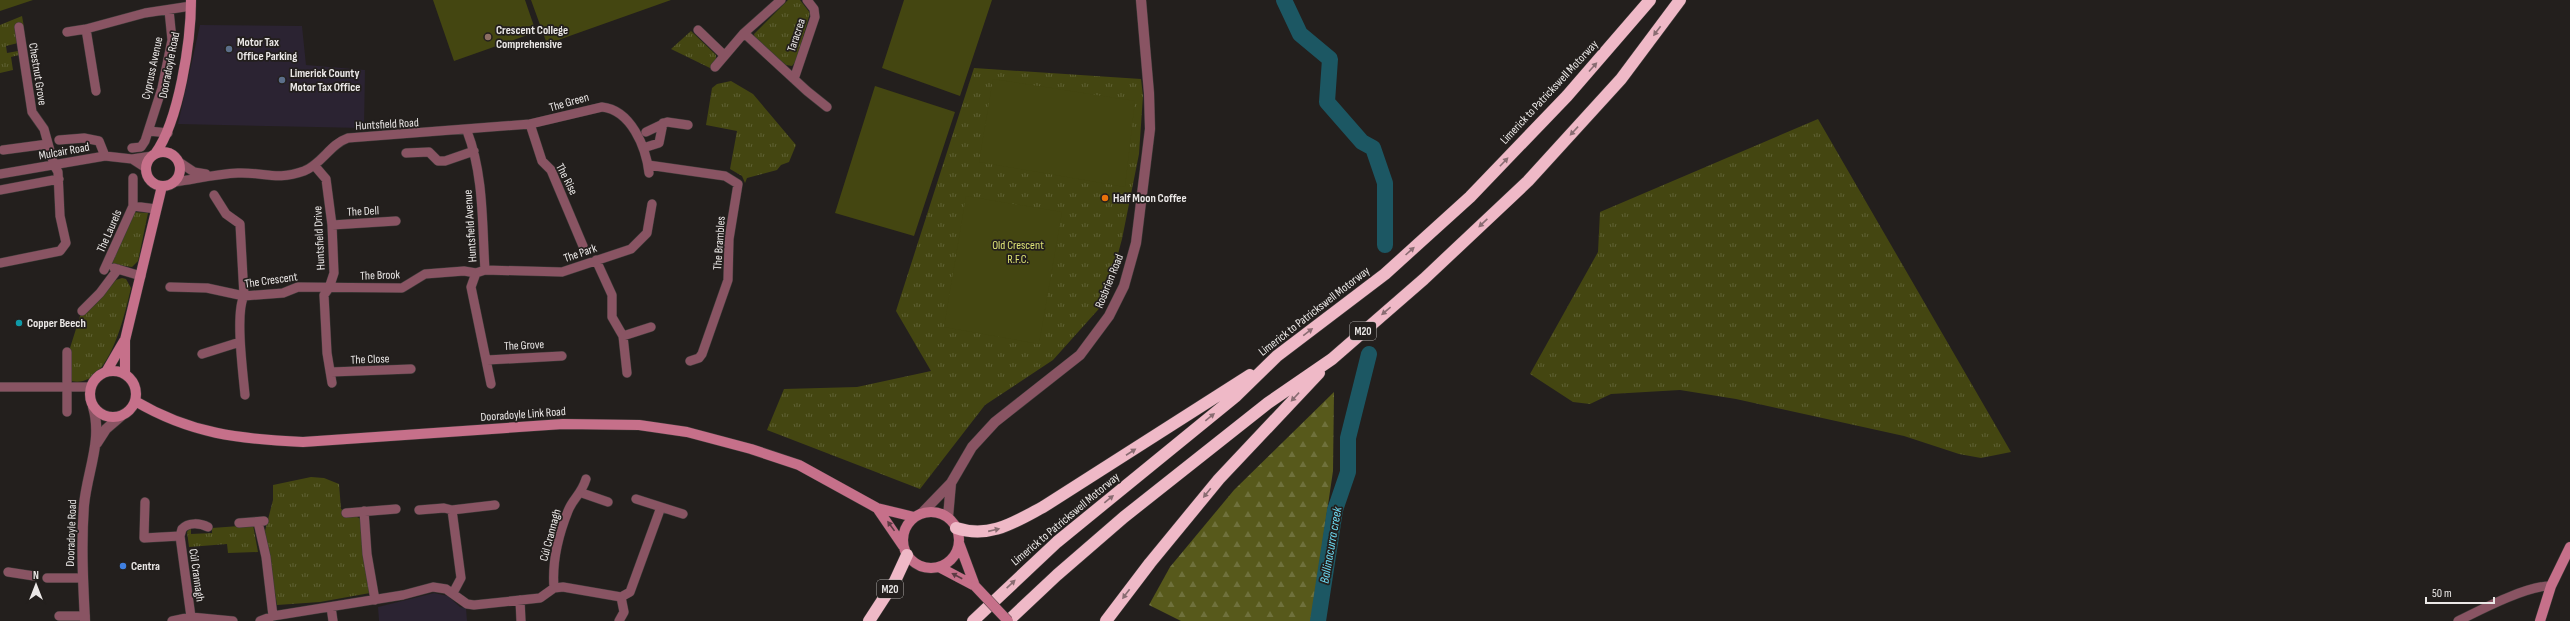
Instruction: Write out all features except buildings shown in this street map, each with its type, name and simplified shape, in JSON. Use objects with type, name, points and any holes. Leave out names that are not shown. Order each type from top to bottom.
[{"type":"highway","name":"Limerick to Patrickswell Motorway","points":[[973,621],[1057,542],[1236,396],[1277,356],[1385,274],[1470,197],[1566,96],[1650,0]]},
{"type":"highway","name":"M20","points":[[1106,621],[1150,562],[1219,479],[1332,359],[1424,279],[1528,181],[1621,79],[1680,0]]},
{"type":"highway","name":"M20","points":[[956,528],[979,533],[1010,525],[1120,458],[1277,356]]},
{"type":"highway","name":"M20","points":[[1008,621],[1092,543],[1146,499],[1268,403],[1332,359]]},
{"type":"highway","name":"M20","points":[[869,621],[895,581],[905,550]]},
{"type":"main road","name":"Dooradoyle Road","points":[[154,155],[168,133],[184,63],[191,3]]},
{"type":"main road","name":"Dooradoyle Road","points":[[168,133],[177,159]]},
{"type":"main road","points":[[165,152],[177,159],[180,172],[175,182],[162,186],[149,179],[146,168],[154,155],[165,152]]},
{"type":"main road","points":[[125,374],[125,340],[162,186]]},
{"type":"main road","points":[[106,372],[125,340]]},
{"type":"main road","points":[[117,371],[125,374],[135,387],[135,401],[129,411],[120,417],[106,417],[93,407],[90,399],[90,387],[98,376],[106,372],[117,371]]},
{"type":"main road","name":"Dooradoyle Link Road","points":[[135,401],[158,414],[197,430],[278,441],[303,442],[563,424],[639,425],[687,432],[751,449],[799,465],[877,508],[918,515]]},
{"type":"main road","name":"Dooradoyle Link Road","points":[[129,411],[158,414]]},
{"type":"main road","name":"Dooradoyle Link Road","points":[[877,508],[905,550]]},
{"type":"main road","points":[[976,586],[959,543],[956,528],[948,517],[931,511],[918,515],[904,530],[905,550],[921,566],[939,566],[976,586],[1008,621]]},
{"type":"main road","points":[[939,566],[952,557],[959,543]]},
{"type":"main road","points":[[2540,621],[2551,586],[2570,547]]},
{"type":"street","points":[[715,67],[744,33],[781,0]]},
{"type":"street","name":"Taracrea","points":[[794,78],[814,17],[814,9],[807,0]]},
{"type":"street","name":"Rosbrien Road","points":[[918,515],[951,483],[972,447],[995,422],[1080,355],[1109,316],[1128,274],[1139,222],[1150,129],[1149,93],[1141,0]]},
{"type":"street","points":[[67,32],[86,29],[116,20],[168,10],[191,3]]},
{"type":"street","name":"Cypruss Avenue","points":[[132,148],[141,146],[149,131],[162,88],[172,40],[168,10]]},
{"type":"street","name":"Chestnut Grove","points":[[19,27],[32,112],[44,129],[54,165]]},
{"type":"street","points":[[86,29],[96,91]]},
{"type":"street","points":[[698,30],[724,55]]},
{"type":"street","name":"Taracrea","points":[[744,33],[810,94],[827,107]]},
{"type":"street","name":"The Green","points":[[530,124],[572,115],[587,108],[608,107],[620,114],[632,126],[642,148],[649,169]]},
{"type":"street","points":[[646,132],[663,123],[672,122],[688,125]]},
{"type":"street","points":[[642,148],[659,143],[663,123]]},
{"type":"street","name":"Huntsfield Road","points":[[177,159],[194,172],[209,174],[241,173],[281,177],[314,165],[341,141],[348,138],[425,134],[450,129],[466,131],[530,124]]},
{"type":"street","name":"The Rise","points":[[530,124],[542,160],[550,170],[583,246]]},
{"type":"street","points":[[149,131],[168,133]]},
{"type":"street","name":"Huntsfield Avenue","points":[[466,131],[474,151],[478,174],[485,270],[476,273],[471,287],[491,384]]},
{"type":"street","points":[[59,140],[84,138],[99,142],[105,156]]},
{"type":"street","points":[[4,150],[48,144]]},
{"type":"street","points":[[406,153],[429,152],[438,161],[445,161],[474,151]]},
{"type":"street","name":"Mulcair Road","points":[[0,174],[105,156],[132,159],[154,155]]},
{"type":"street","name":"Mulcair Road","points":[[132,159],[146,168]]},
{"type":"street","points":[[0,263],[60,251],[64,247],[66,243],[60,216],[59,179],[58,172],[54,165]]},
{"type":"street","name":"Huntsfield Drive","points":[[314,165],[326,179],[332,225],[334,274],[329,288],[324,295],[327,354],[332,383]]},
{"type":"street","name":"The Brambles","points":[[649,169],[725,176],[738,184],[729,239],[728,280],[702,354],[699,358],[690,361]]},
{"type":"street","name":"Huntsfield Road","points":[[175,182],[209,174]]},
{"type":"street","name":"The Laurels","points":[[133,178],[133,206],[105,268],[118,269],[141,276]]},
{"type":"street","points":[[0,190],[59,179]]},
{"type":"street","points":[[214,195],[226,214],[240,224],[244,296],[240,304],[240,342],[245,395]]},
{"type":"street","name":"The Park","points":[[485,270],[562,272],[631,249],[647,233],[652,204]]},
{"type":"street","name":"The Laurels","points":[[133,206],[156,209]]},
{"type":"street","name":"The Dell","points":[[332,225],[396,221]]},
{"type":"street","points":[[596,260],[612,295],[612,318],[623,336],[627,373]]},
{"type":"street","points":[[82,311],[100,293],[118,269]]},
{"type":"street","name":"The Brook","points":[[329,288],[402,288],[426,274],[464,271],[476,273]]},
{"type":"street","name":"The Crescent","points":[[170,288],[207,288],[244,296],[283,293],[298,287],[329,288]]},
{"type":"street","points":[[623,336],[651,327]]},
{"type":"street","points":[[202,354],[240,342]]},
{"type":"street","points":[[66,352],[67,412]]},
{"type":"street","name":"The Grove","points":[[487,360],[562,356]]},
{"type":"street","name":"The Close","points":[[331,372],[411,369]]},
{"type":"street","points":[[0,387],[90,387]]},
{"type":"street","points":[[93,407],[96,418],[95,446]]},
{"type":"street","points":[[95,446],[106,429],[120,417]]},
{"type":"street","name":"Dooradoyle Road","points":[[85,618],[83,578],[84,504],[95,446]]},
{"type":"street","name":"Cúl Crannagh","points":[[554,588],[553,574],[555,553],[568,511],[582,493],[586,479]]},
{"type":"street","name":"Rosbrien Road","points":[[948,517],[951,483]]},
{"type":"street","points":[[582,493],[608,502]]},
{"type":"street","points":[[636,499],[683,514]]},
{"type":"street","name":"Cúl Crannagh","points":[[145,502],[144,538],[180,536]]},
{"type":"street","points":[[419,510],[444,508],[452,510],[494,505]]},
{"type":"street","points":[[260,621],[273,616],[375,600],[433,587],[446,589],[467,604],[474,605],[544,597],[554,588],[578,588],[621,597],[630,592],[661,507]]},
{"type":"street","points":[[346,513],[396,509]]},
{"type":"street","points":[[452,510],[461,578],[453,593]]},
{"type":"street","points":[[364,512],[367,554],[375,600]]},
{"type":"street","points":[[240,523],[261,521],[273,616]]},
{"type":"street","name":"Cúl Crannagh","points":[[191,617],[180,536],[182,529],[187,525],[202,524],[208,527]]},
{"type":"street","points":[[8,572],[34,576]]},
{"type":"street","points":[[47,578],[83,578]]},
{"type":"street","points":[[2458,621],[2524,591],[2541,586],[2551,586]]},
{"type":"street","points":[[619,621],[624,612],[621,597]]},
{"type":"street","points":[[520,600],[521,621]]},
{"type":"street","points":[[331,607],[333,621]]},
{"type":"street","points":[[59,616],[85,618]]},
{"type":"street","points":[[172,621],[191,617],[233,621]]},
{"type":"shaded area","points":[[200,25],[302,26],[306,65],[365,70],[364,128],[178,124]]},
{"type":"shaded area","points":[[434,593],[448,596],[460,607],[466,608],[467,621],[379,621],[378,607]]},
{"type":"green space","points":[[0,0],[33,0],[0,11]]},
{"type":"green space","points":[[433,0],[525,0],[536,32],[454,61]]},
{"type":"green space","points":[[531,0],[671,0],[547,44]]},
{"type":"green space","points":[[788,0],[800,0],[810,13],[796,61],[792,66],[786,65],[755,39],[754,34]]},
{"type":"green space","points":[[904,0],[992,0],[960,96],[882,68]]},
{"type":"green space","points":[[22,16],[24,27],[16,28],[18,43],[6,46],[7,53],[18,51],[19,55],[11,57],[13,70],[0,73],[0,25]]},
{"type":"green space","points":[[691,31],[716,55],[716,60],[710,68],[671,49]]},
{"type":"green space","name":"Old Crescent R.F.C.","points":[[974,68],[1141,79],[1143,96],[1139,154],[1122,239],[1105,302],[1053,360],[985,405],[920,489],[767,430],[784,389],[857,387],[931,371],[896,311]]},
{"type":"green space","points":[[993,79],[1135,101],[1125,187],[979,162]]},
{"type":"green space","points":[[731,81],[753,94],[796,145],[789,162],[781,165],[777,170],[747,178],[745,183],[742,176],[730,169],[737,131],[706,125],[712,88],[717,84]]},
{"type":"green space","points":[[875,86],[955,112],[914,236],[835,213]]},
{"type":"green space","points":[[1818,119],[2011,452],[1981,458],[1959,454],[1904,436],[1736,399],[1680,390],[1611,394],[1590,404],[1573,402],[1530,374],[1598,252],[1600,212]]},
{"type":"green space","points":[[966,196],[1062,212],[1039,344],[944,327]]},
{"type":"green space","points":[[133,212],[148,213],[138,261],[132,267],[111,264]]},
{"type":"green space","points":[[122,278],[126,279],[131,288],[113,347],[105,362],[96,374],[84,381],[71,381],[70,348],[81,313],[95,305],[116,280]]},
{"type":"green space","points":[[1334,392],[1333,471],[1311,621],[1181,621],[1149,605],[1170,567],[1234,490]]},
{"type":"green space","points":[[311,477],[324,478],[339,484],[341,509],[361,519],[370,593],[320,602],[277,605],[265,531],[273,500],[273,485]]},
{"type":"green space","points":[[253,525],[258,552],[228,553],[227,544],[189,547],[187,532],[191,527],[191,534],[212,533],[212,528]]},
{"type":"waterway","name":"Ballinacurra creek","points":[[1284,0],[1300,34],[1330,59],[1327,102],[1362,142],[1373,148],[1385,183],[1385,245]]},
{"type":"waterway","name":"Ballinacurra creek","points":[[1318,621],[1335,510],[1348,472],[1348,438],[1369,354]]},
{"type":"place","name":"Crescent College Comprehensive","points":[[488,37]]},
{"type":"place","name":"Motor Tax Office Parking","points":[[229,49]]},
{"type":"place","name":"Limerick County Motor Tax Office","points":[[282,80]]},
{"type":"place","name":"Half Moon Coffee","points":[[1105,198]]},
{"type":"place","name":"Copper Beech","points":[[19,323]]},
{"type":"place","name":"Centra","points":[[123,566]]}]
